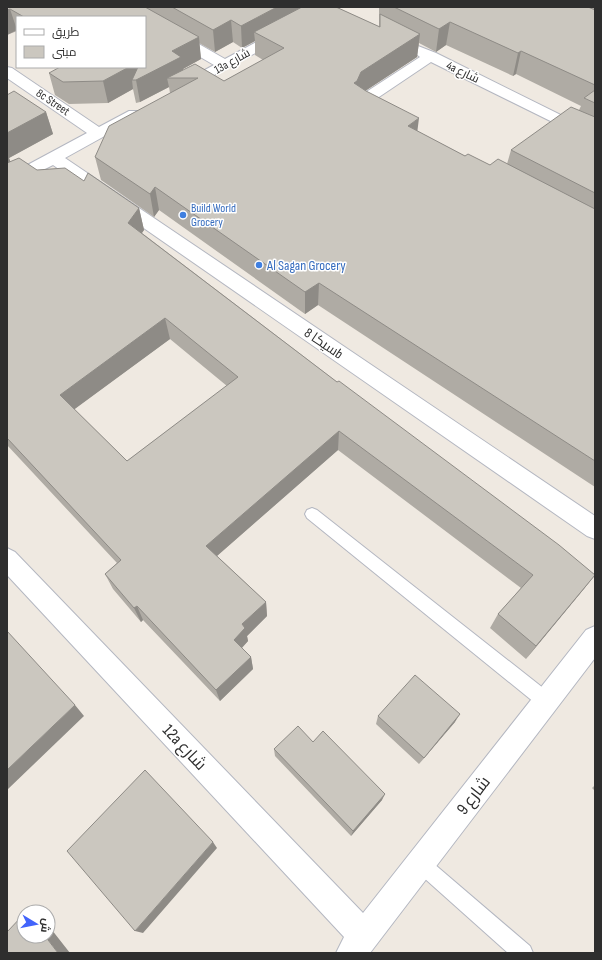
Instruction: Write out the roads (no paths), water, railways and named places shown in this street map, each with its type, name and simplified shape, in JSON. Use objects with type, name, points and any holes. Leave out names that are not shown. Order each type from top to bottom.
[{"type":"street","points":[[331,7],[345,14]]},
{"type":"street","name":"13a شارع","points":[[172,94],[331,7]]},
{"type":"street","points":[[146,19],[225,65]]},
{"type":"street","name":"4a شارع","points":[[402,42],[595,138]]},
{"type":"street","points":[[392,121],[367,107],[365,105],[365,99],[431,56]]},
{"type":"street","name":"8c Street","points":[[7,71],[98,134]]},
{"type":"street","points":[[7,183],[145,108]]},
{"type":"street","name":"سيكا 8b","points":[[54,158],[595,528]]},
{"type":"street","name":"12a شارع","points":[[7,559],[357,944]]},
{"type":"street","name":"شارع 9","points":[[357,944],[595,638]]},
{"type":"lane","points":[[312,514],[546,701]]},
{"type":"lane","points":[[420,863],[523,953]]},
{"type":"place","name":"Build World Grocery","points":[[183,215]]},
{"type":"place","name":"Al Sagan Grocery","points":[[259,265]]}]
